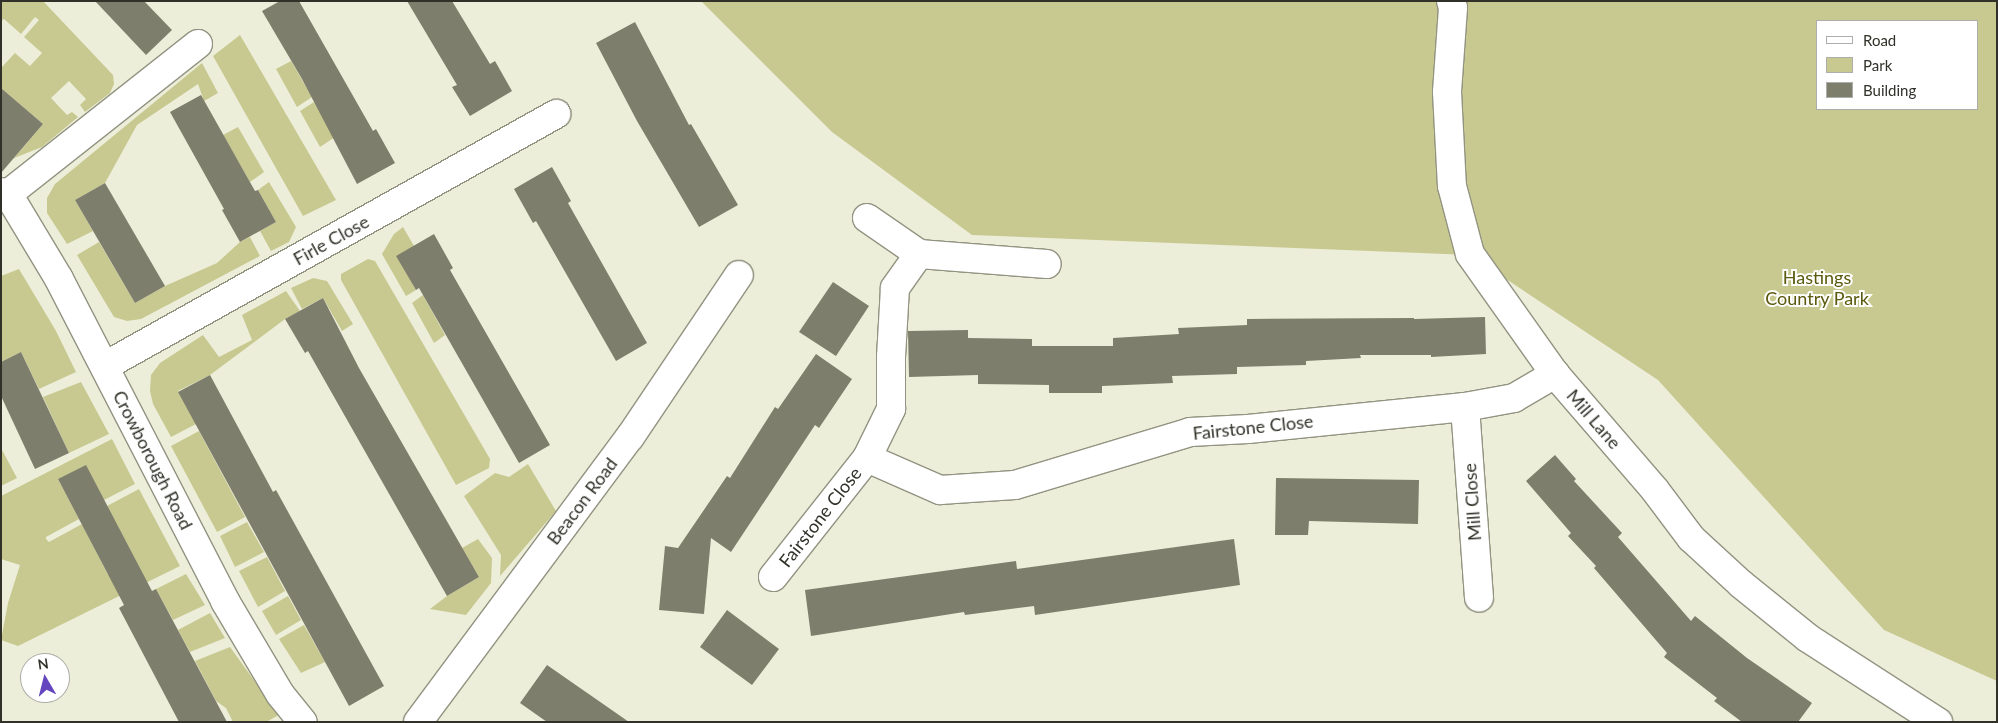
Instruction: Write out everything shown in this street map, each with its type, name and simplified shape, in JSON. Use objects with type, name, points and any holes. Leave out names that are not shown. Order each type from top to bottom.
[{"type":"street","name":"Mill Lane","points":[[1451,1],[1453,8],[1447,92],[1452,186],[1470,254],[1555,374],[1655,490],[1691,538],[1734,577],[1808,638],[1938,722]]},
{"type":"street","name":"Crowborough Road","points":[[198,44],[4,193],[59,279],[225,601],[280,694],[303,722]]},
{"type":"street","name":"Firle Close","points":[[105,366],[556,114]]},
{"type":"street","points":[[867,218],[919,254],[1047,264]]},
{"type":"street","name":"Fairstone Close","points":[[773,577],[867,458],[891,409],[891,357],[895,288],[919,254]]},
{"type":"street","name":"Beacon Road","points":[[418,722],[630,437],[739,275]]},
{"type":"street","name":"Fairstone Close","points":[[867,458],[940,490],[1015,485],[1190,432],[1248,429],[1465,407],[1514,398],[1555,374]]},
{"type":"street","name":"Mill Close","points":[[1465,407],[1479,597]]},
{"type":"green space","points":[[1,1],[43,1],[113,75],[114,84],[110,93],[85,112],[80,105],[86,99],[69,81],[51,98],[67,115],[72,112],[78,117],[42,147],[4,162],[1,145],[15,157],[43,124],[1,88],[1,68],[15,53],[30,66],[42,53],[24,37],[39,20],[35,17],[21,34],[4,19],[1,21]]},
{"type":"green space","name":"Hastings Country Park","points":[[701,1],[1997,1],[1997,681],[1884,630],[1658,380],[1470,255],[972,235],[832,132]]},
{"type":"green space","points":[[240,35],[336,200],[303,216],[213,56]]},
{"type":"green space","points":[[291,61],[312,97],[297,107],[276,69]]},
{"type":"green space","points":[[202,63],[218,93],[204,101],[198,84],[137,125],[105,183],[75,200],[93,231],[67,244],[47,213],[47,198],[55,184]]},
{"type":"green space","points":[[314,102],[335,137],[320,147],[300,111]]},
{"type":"green space","points":[[238,127],[264,172],[250,182],[223,135]]},
{"type":"green space","points":[[269,182],[296,227],[289,242],[271,251],[260,231],[276,222],[258,190]]},
{"type":"green space","points":[[403,227],[414,246],[397,256],[416,290],[406,296],[382,254],[394,234]]},
{"type":"green space","points":[[250,237],[260,256],[141,319],[127,321],[114,317],[77,255],[99,242],[135,303],[165,286],[217,263],[240,242]]},
{"type":"green space","points":[[368,259],[375,261],[490,459],[489,468],[456,485],[341,280],[341,274]]},
{"type":"green space","points":[[19,269],[56,331],[76,372],[39,389],[21,352],[1,362],[1,276]]},
{"type":"green space","points":[[313,278],[327,281],[353,324],[342,331],[323,298],[302,309],[291,288]]},
{"type":"green space","points":[[286,291],[300,311],[285,319],[210,375],[178,391],[196,424],[171,437],[153,404],[150,391],[151,375],[160,363],[203,335],[219,357],[252,340],[242,315]]},
{"type":"green space","points":[[423,295],[445,335],[434,343],[412,303]]},
{"type":"green space","points":[[81,382],[109,434],[69,453],[43,397]]},
{"type":"green space","points":[[199,431],[245,517],[217,532],[171,446]]},
{"type":"green space","points":[[112,439],[135,484],[104,500],[58,479],[79,519],[46,537],[46,539],[49,542],[82,524],[108,575],[136,561],[107,506],[139,489],[180,566],[18,646],[1,640],[8,603],[20,565],[1,559],[1,496]]},
{"type":"green space","points":[[1,448],[17,478],[1,486]]},
{"type":"green space","points":[[528,464],[556,511],[500,576],[501,555],[464,496],[495,473],[509,477]]},
{"type":"green space","points":[[247,522],[264,552],[235,567],[220,536]]},
{"type":"green space","points":[[478,539],[492,558],[491,583],[466,615],[430,609],[447,596],[479,577],[462,548]]},
{"type":"green space","points":[[267,557],[285,591],[258,607],[239,571]]},
{"type":"green space","points":[[186,574],[205,605],[173,620],[156,589]]},
{"type":"green space","points":[[288,596],[301,620],[276,635],[262,611]]},
{"type":"green space","points":[[210,613],[225,638],[190,652],[178,630]]},
{"type":"green space","points":[[304,625],[325,662],[301,673],[279,639]]},
{"type":"green space","points":[[230,647],[279,715],[266,722],[233,722],[226,708],[216,701],[195,661]]},
{"type":"building","points":[[95,1],[144,1],[172,30],[146,55]]},
{"type":"building","points":[[280,1],[299,1],[373,131],[376,129],[395,163],[357,184],[302,79],[262,11]]},
{"type":"building","points":[[407,1],[452,1],[490,64],[495,61],[512,91],[470,116],[452,87],[457,85]]},
{"type":"building","points":[[635,22],[689,125],[691,124],[738,205],[699,227],[637,121],[596,43]]},
{"type":"building","points":[[1,88],[43,124],[1,173]]},
{"type":"building","points":[[201,95],[255,191],[258,190],[276,222],[240,242],[222,210],[224,209],[170,112]]},
{"type":"building","points":[[552,167],[571,201],[568,203],[647,343],[616,361],[536,221],[533,223],[514,189]]},
{"type":"building","points":[[105,183],[165,286],[135,303],[75,200]]},
{"type":"building","points":[[434,234],[453,268],[450,270],[550,445],[519,463],[419,288],[416,290],[396,256]]},
{"type":"building","points":[[833,282],[869,306],[836,356],[799,332]]},
{"type":"building","points":[[323,298],[359,368],[479,577],[447,596],[308,351],[305,353],[285,319]]},
{"type":"building","points":[[1485,317],[1486,354],[1431,357],[1431,355],[1360,355],[1361,358],[1306,361],[1306,365],[1237,367],[1237,374],[1172,376],[1173,383],[1102,386],[1102,393],[1049,393],[1049,385],[978,384],[978,375],[909,377],[908,331],[968,330],[968,338],[1032,339],[1032,346],[1113,346],[1113,338],[1179,334],[1178,328],[1247,325],[1247,319]]},
{"type":"building","points":[[21,352],[69,453],[35,469],[1,396],[1,362]]},
{"type":"building","points":[[816,354],[852,379],[819,428],[815,425],[731,552],[711,538],[704,614],[659,610],[665,546],[678,548],[727,476],[730,478],[775,407],[778,409]]},
{"type":"building","points":[[210,375],[273,492],[276,490],[384,686],[349,706],[178,392]]},
{"type":"building","points":[[1555,455],[1576,479],[1574,481],[1622,533],[1618,537],[1691,621],[1695,616],[1747,658],[1812,703],[1798,722],[1742,722],[1714,701],[1717,698],[1664,657],[1667,653],[1594,568],[1596,566],[1568,536],[1571,533],[1526,481]]},
{"type":"building","points":[[86,465],[152,591],[156,589],[227,722],[179,722],[119,608],[124,605],[58,479]]},
{"type":"building","points":[[1276,478],[1419,480],[1418,524],[1309,521],[1308,535],[1275,535]]},
{"type":"building","points":[[1234,539],[1240,585],[1035,615],[1034,606],[965,615],[964,612],[811,636],[805,590],[1016,561],[1017,569]]},
{"type":"building","points":[[727,610],[779,649],[752,685],[700,647]]},
{"type":"building","points":[[547,665],[629,722],[547,722],[520,703]]}]
